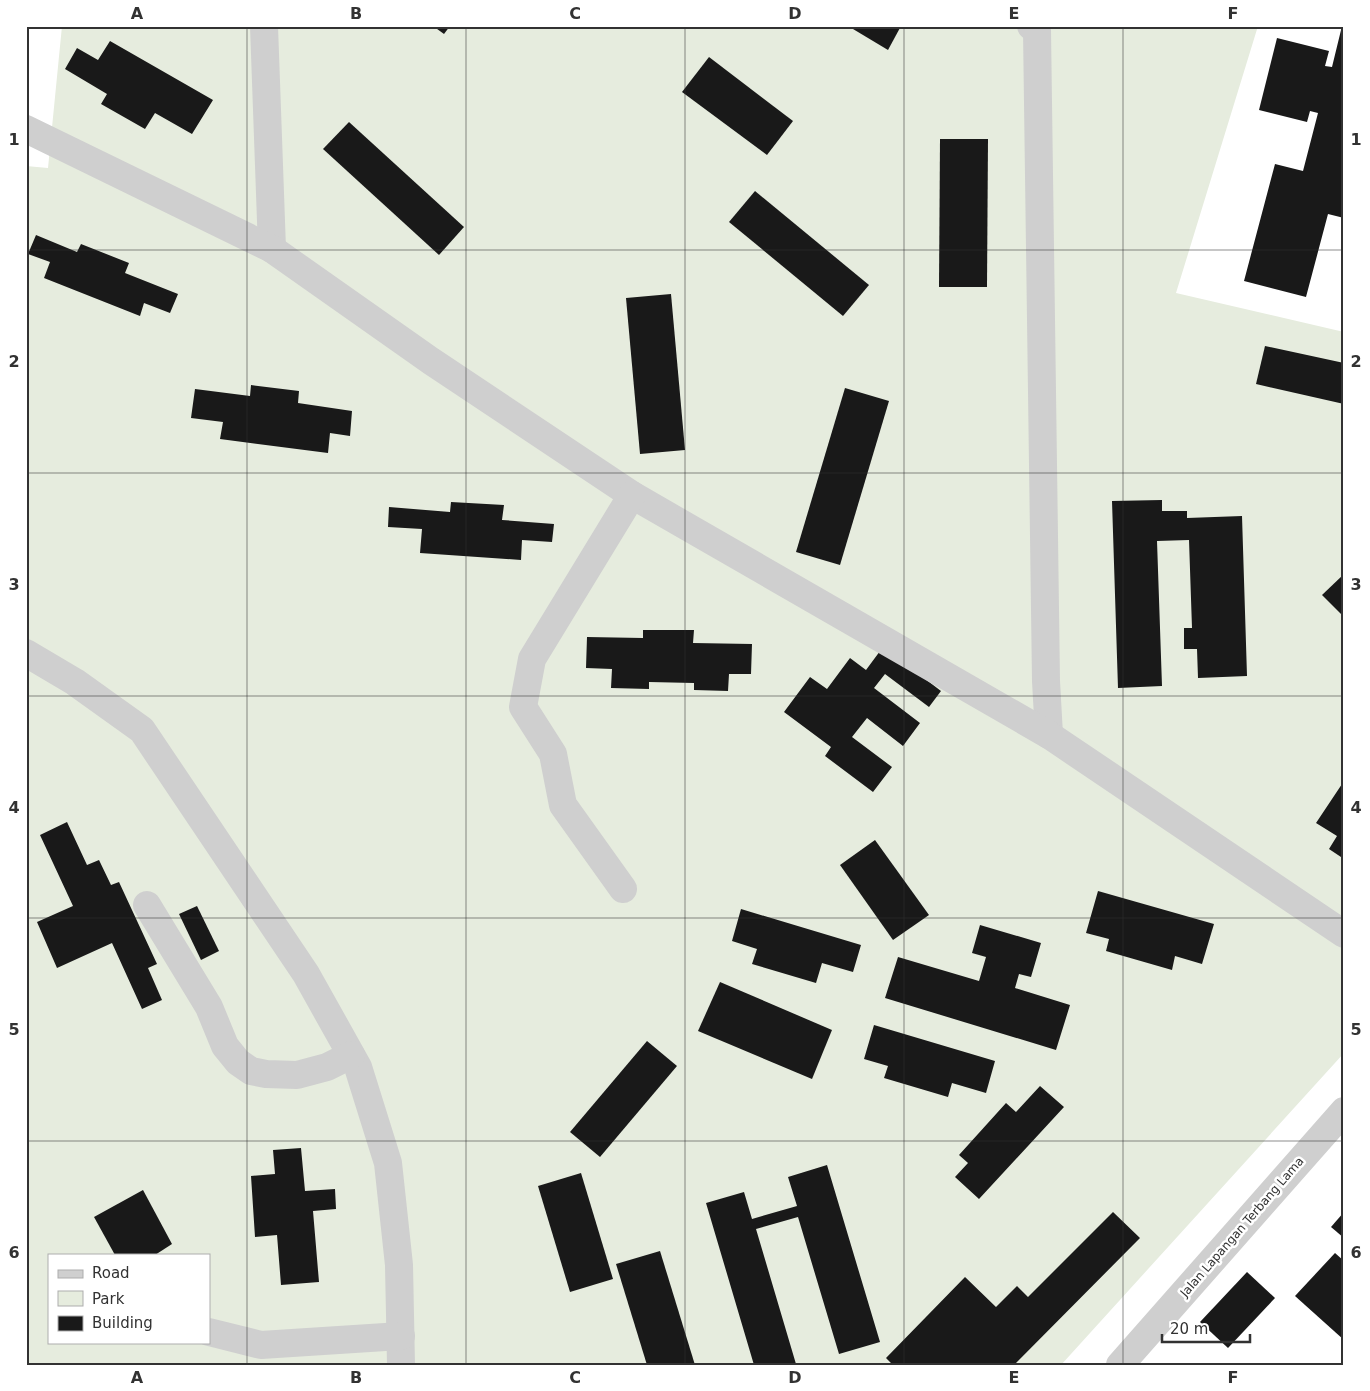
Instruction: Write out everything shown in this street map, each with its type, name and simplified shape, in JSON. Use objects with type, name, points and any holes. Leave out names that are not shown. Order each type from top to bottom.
[{"type":"street","points":[[264,26],[272,249]]},
{"type":"street","points":[[1035,27],[1045,634],[1049,735]]},
{"type":"street","points":[[26,129],[272,249],[431,361],[632,495],[1049,735],[1344,934]]},
{"type":"street","points":[[623,889],[563,805],[553,754],[523,706],[532,659],[632,495]]},
{"type":"street","points":[[26,653],[75,682],[142,730],[306,974],[352,1056],[358,1068],[388,1163],[399,1265],[401,1365]]},
{"type":"street","points":[[147,905],[209,1007],[225,1046],[238,1062],[251,1071],[266,1074],[297,1075],[327,1067],[352,1056]]},
{"type":"street","name":"Jalan Lapangan Terbang Lama","points":[[1120,1365],[1344,1111]]},
{"type":"street","points":[[210,1332],[261,1345],[401,1336]]},
{"type":"green space","points":[[62,26],[1258,26],[1176,293],[1344,332],[1344,1053],[1061,1365],[26,1365],[26,166],[48,168]]},
{"type":"building","points":[[433,26],[450,26],[444,34]]},
{"type":"building","points":[[848,26],[901,26],[888,50]]},
{"type":"building","points":[[1342,26],[1344,26],[1344,218],[1328,214],[1306,297],[1244,281],[1275,164],[1303,171],[1318,113],[1310,111],[1307,122],[1259,110],[1277,38],[1329,51],[1325,66],[1332,67]]},
{"type":"building","points":[[110,41],[213,100],[192,134],[155,113],[145,129],[101,104],[107,94],[65,69],[77,48],[98,60]]},
{"type":"building","points":[[709,57],[793,121],[767,155],[682,92]]},
{"type":"building","points":[[349,122],[464,227],[439,255],[323,149]]},
{"type":"building","points":[[940,139],[988,139],[987,287],[939,287]]},
{"type":"building","points":[[755,191],[869,285],[843,316],[729,222]]},
{"type":"building","points":[[36,235],[77,252],[81,244],[129,263],[125,273],[178,294],[170,313],[144,303],[140,316],[44,278],[50,262],[28,254]]},
{"type":"building","points":[[671,294],[685,450],[640,454],[626,298]]},
{"type":"building","points":[[1265,346],[1344,363],[1344,404],[1256,384]]},
{"type":"building","points":[[251,385],[299,391],[298,403],[352,411],[350,436],[330,433],[328,453],[220,439],[223,422],[191,418],[195,389],[250,396]]},
{"type":"building","points":[[845,388],[889,401],[840,565],[796,552]]},
{"type":"building","points":[[1162,500],[1162,511],[1187,511],[1187,518],[1242,516],[1247,676],[1198,678],[1197,649],[1184,649],[1184,628],[1192,628],[1189,540],[1157,541],[1162,686],[1118,688],[1112,501]]},
{"type":"building","points":[[451,502],[504,505],[502,520],[554,524],[552,542],[522,540],[521,560],[420,553],[422,529],[388,527],[389,507],[450,512]]},
{"type":"building","points":[[1344,574],[1344,617],[1322,595]]},
{"type":"building","points":[[643,630],[694,630],[693,643],[752,644],[751,674],[729,674],[728,691],[694,690],[694,683],[649,682],[649,689],[611,688],[612,669],[586,668],[587,637],[643,638]]},
{"type":"building","points":[[883,647],[941,691],[929,707],[885,674],[874,688],[920,723],[903,746],[867,718],[852,737],[892,767],[873,792],[825,756],[831,747],[784,712],[810,677],[827,689],[850,658],[866,670]]},
{"type":"building","points":[[1344,781],[1344,859],[1329,849],[1337,836],[1316,823]]},
{"type":"building","points":[[67,822],[87,865],[99,860],[111,885],[119,882],[157,964],[148,968],[162,1000],[142,1009],[112,943],[57,968],[37,922],[73,906],[40,835]]},
{"type":"building","points":[[875,840],[929,915],[893,940],[840,865]]},
{"type":"building","points":[[1098,891],[1214,924],[1202,964],[1175,956],[1172,970],[1106,951],[1109,939],[1086,933]]},
{"type":"building","points":[[197,906],[219,951],[201,960],[179,914]]},
{"type":"building","points":[[741,909],[861,945],[853,972],[822,963],[816,983],[752,964],[757,949],[732,941]]},
{"type":"building","points":[[980,925],[1041,943],[1031,977],[1019,974],[1015,988],[1070,1005],[1056,1050],[885,998],[898,957],[979,981],[986,957],[972,953]]},
{"type":"building","points":[[720,982],[832,1030],[812,1079],[698,1031]]},
{"type":"building","points":[[874,1025],[995,1061],[986,1093],[952,1083],[948,1097],[884,1078],[888,1066],[864,1059]]},
{"type":"building","points":[[647,1041],[677,1066],[600,1157],[570,1132]]},
{"type":"building","points":[[1040,1086],[1064,1107],[979,1199],[955,1177],[968,1163],[959,1155],[1006,1103],[1016,1112]]},
{"type":"building","points":[[301,1148],[305,1191],[335,1189],[336,1209],[313,1211],[319,1282],[281,1285],[277,1235],[255,1237],[251,1176],[275,1174],[273,1150]]},
{"type":"building","points":[[827,1165],[880,1342],[839,1354],[798,1217],[756,1229],[796,1364],[754,1365],[706,1203],[744,1192],[752,1219],[797,1206],[788,1177]]},
{"type":"building","points":[[581,1173],[613,1279],[570,1292],[538,1186]]},
{"type":"building","points":[[143,1190],[172,1244],[157,1254],[114,1254],[94,1217]]},
{"type":"building","points":[[1113,1212],[1140,1238],[1014,1365],[893,1365],[886,1358],[965,1277],[996,1307],[1017,1286],[1028,1297]]},
{"type":"building","points":[[1344,1212],[1344,1238],[1331,1227]]},
{"type":"building","points":[[660,1251],[695,1365],[647,1365],[616,1264]]},
{"type":"building","points":[[1335,1253],[1344,1261],[1344,1340],[1295,1296]]},
{"type":"building","points":[[1247,1272],[1275,1298],[1228,1348],[1200,1322]]}]
